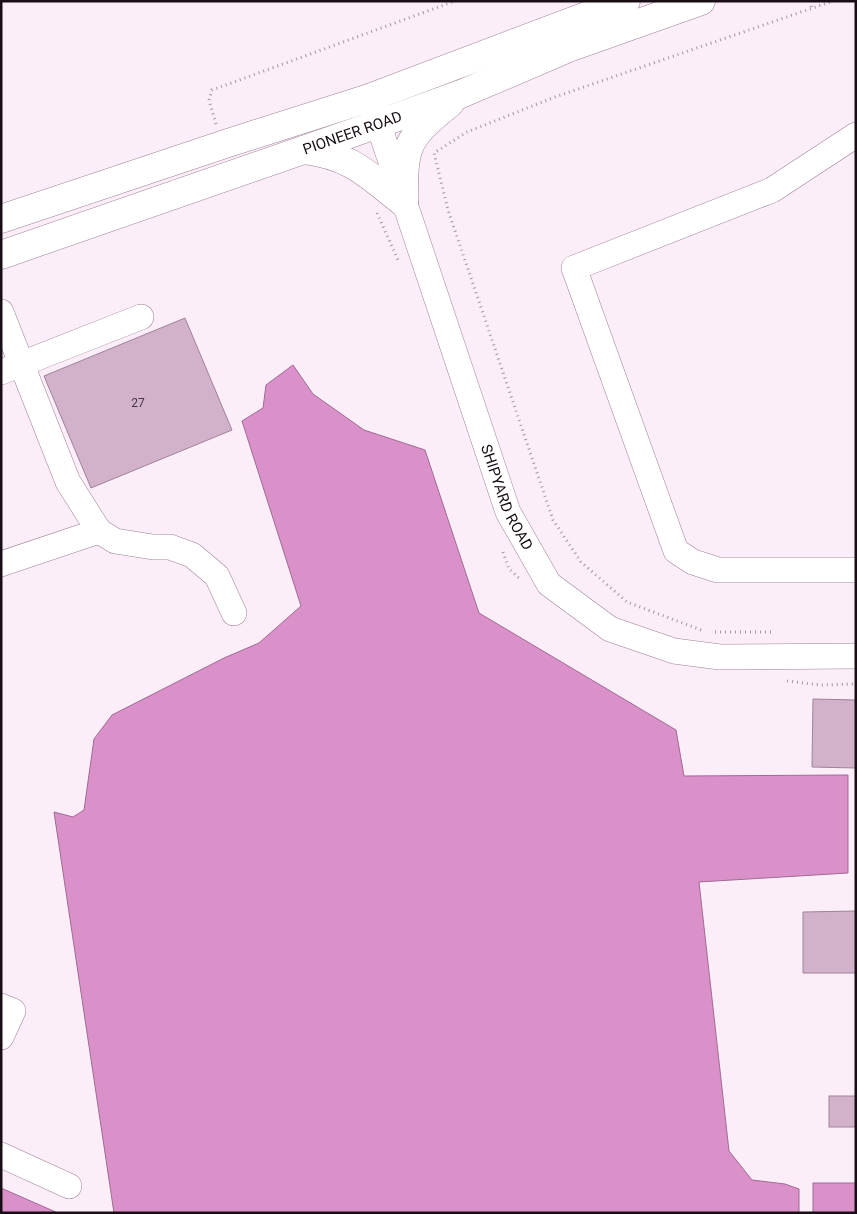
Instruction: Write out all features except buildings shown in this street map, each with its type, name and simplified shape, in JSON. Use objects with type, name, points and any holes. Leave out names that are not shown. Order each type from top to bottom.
[{"type":"main road","name":"PIONEER ROAD","points":[[1,219],[162,166],[219,136],[369,98],[626,1]]},
{"type":"main road","name":"PIONEER ROAD","points":[[1,256],[461,94],[571,48],[701,1]]},
{"type":"main road","points":[[404,203],[404,158],[410,141],[436,114],[461,94]]},
{"type":"main road","points":[[305,150],[323,152],[348,160],[404,203]]},
{"type":"street","name":"SHIPYARD ROAD","points":[[369,98],[508,512],[549,584],[610,629],[674,651],[720,658],[856,656]]},
{"type":"street","points":[[856,135],[772,190],[574,268],[676,550],[693,562],[718,570],[856,570]]},
{"type":"street","points":[[1,312],[12,368],[68,482],[99,531],[114,541],[153,548],[170,547],[192,554],[217,576],[234,613]]},
{"type":"street","points":[[12,368],[141,317]]},
{"type":"street","points":[[1,564],[99,531]]},
{"type":"street","points":[[1,1006],[13,1011],[1,1037]]},
{"type":"street","points":[[1,1154],[69,1186]]},
{"type":"path","points":[[219,136],[209,100],[212,90],[455,1]]},
{"type":"path","points":[[810,1],[812,9]]},
{"type":"path","points":[[376,210],[400,264]]},
{"type":"path","points":[[503,550],[509,569],[522,581]]},
{"type":"path","points":[[783,680],[820,685],[856,684]]},
{"type":"shaded area","points":[[293,365],[313,394],[364,430],[425,450],[479,613],[676,730],[684,776],[848,775],[848,873],[699,882],[729,1151],[752,1180],[785,1184],[799,1189],[799,1213],[114,1213],[54,812],[73,817],[84,810],[94,739],[112,715],[224,658],[259,643],[301,606],[242,421],[263,408],[266,385]]},
{"type":"shaded area","points":[[813,1183],[856,1183],[856,1213],[813,1213]]},
{"type":"shaded area","points":[[1,1188],[58,1213],[1,1213]]}]
